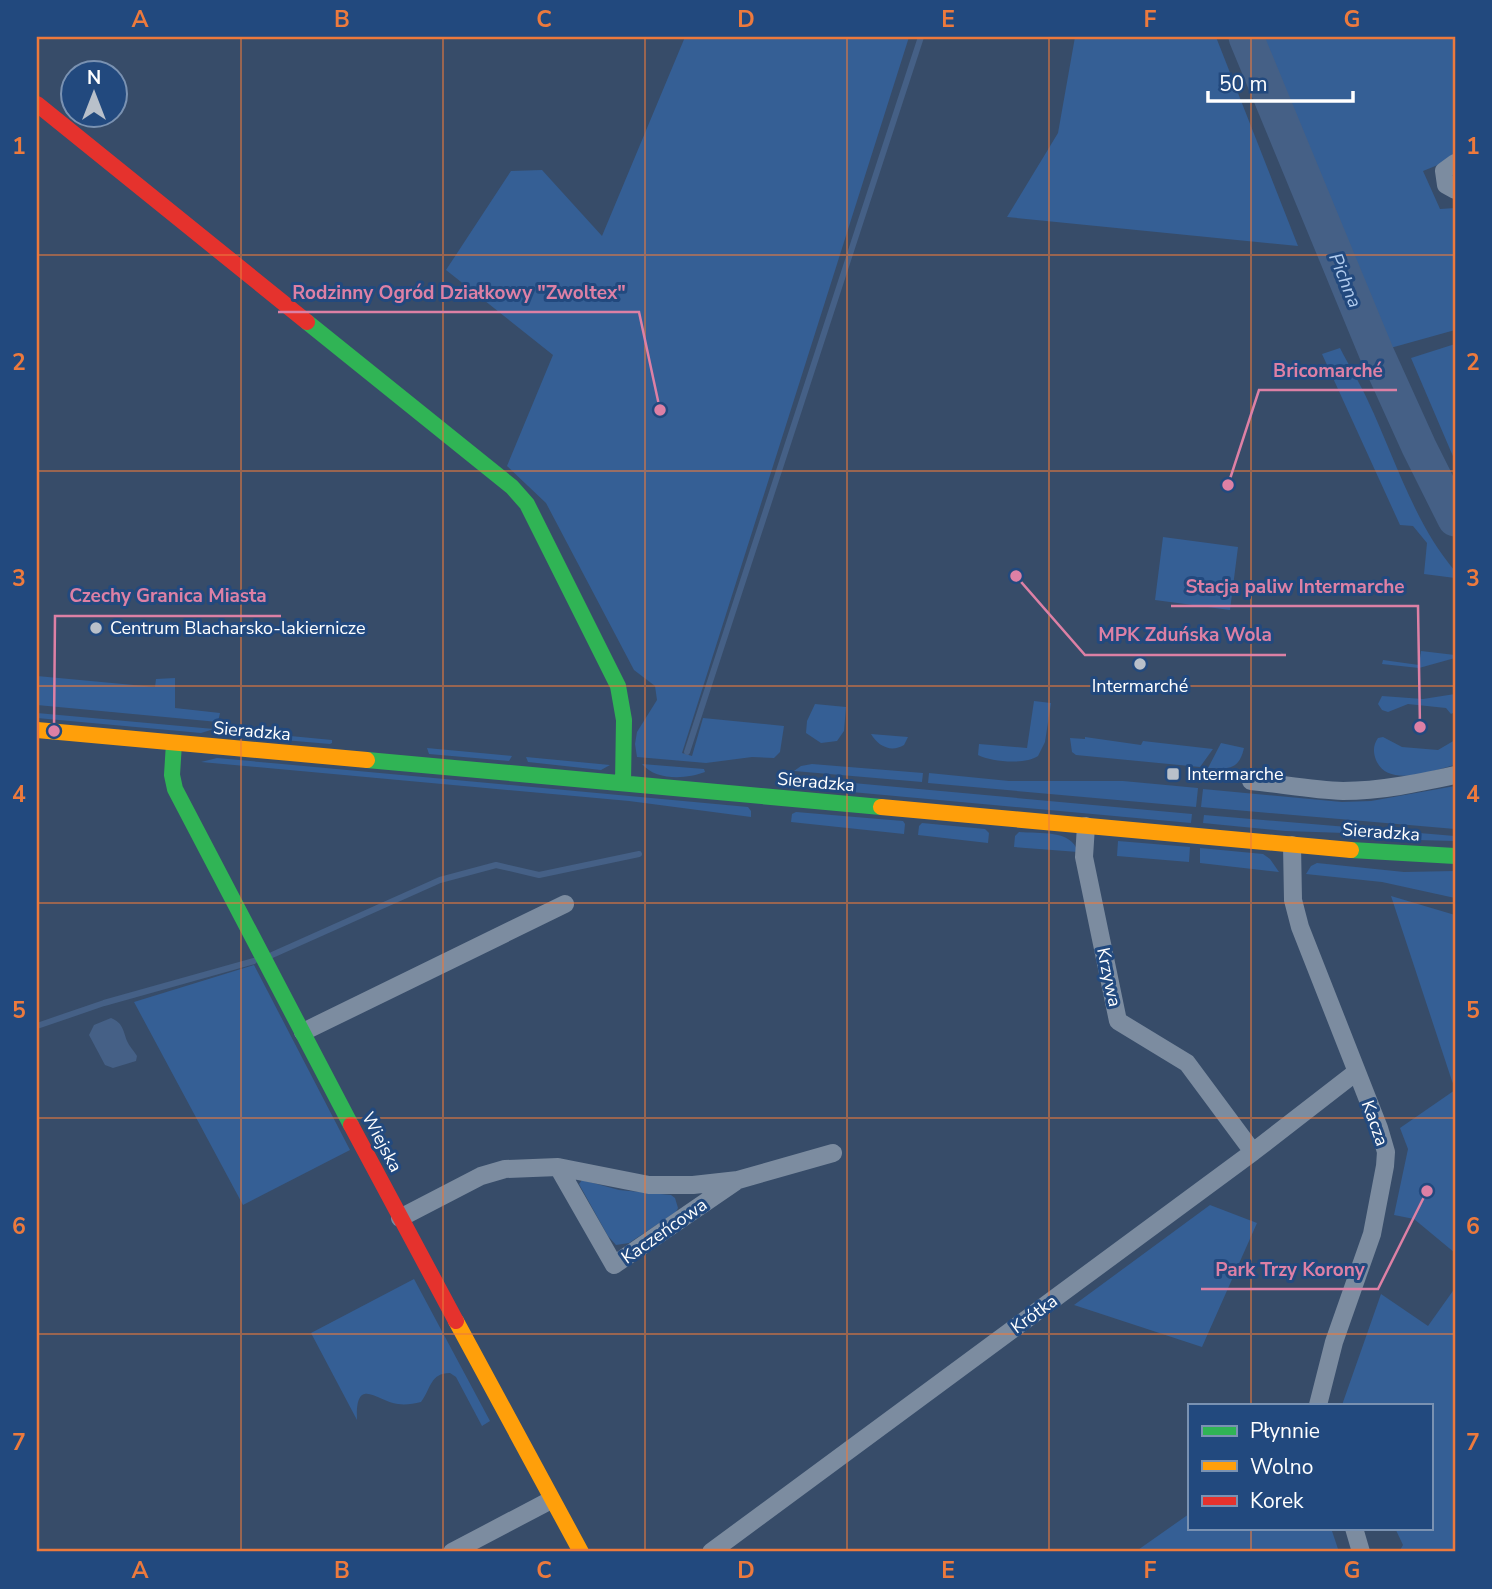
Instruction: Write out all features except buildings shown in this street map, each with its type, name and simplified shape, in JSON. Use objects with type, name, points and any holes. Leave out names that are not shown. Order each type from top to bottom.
[{"type":"street","points":[[37,104],[512,487],[527,505],[618,686],[624,720],[623,783]]},
{"type":"street","points":[[1455,163],[1444,171],[1446,185],[1455,190]]},
{"type":"street","name":"Sieradzka","points":[[37,730],[1292,845],[1455,856]]},
{"type":"street","name":"Wiejska","points":[[174,743],[172,775],[175,789],[400,1218],[581,1552]]},
{"type":"street","points":[[1251,781],[1341,791],[1406,785],[1455,775]]},
{"type":"street","name":"Krzywa","points":[[1086,826],[1084,857],[1118,1021],[1187,1063],[1253,1152]]},
{"type":"street","name":"Kacza","points":[[1292,845],[1293,900],[1300,927],[1386,1152],[1372,1234],[1334,1342],[1318,1404]]},
{"type":"street","points":[[303,1032],[565,904]]},
{"type":"street","name":"Krótka","points":[[711,1552],[1253,1152],[1355,1073]]},
{"type":"street","name":"Kaczeńcowa","points":[[400,1218],[481,1176],[505,1170],[558,1167],[649,1185],[693,1185],[737,1180],[833,1153]]},
{"type":"street","name":"Kaczeńcowa","points":[[558,1167],[614,1265],[737,1180]]},
{"type":"street","points":[[452,1552],[551,1500]]},
{"type":"street","points":[[1355,1530],[1362,1552]]},
{"type":"shaded area","points":[[685,37],[909,37],[682,753],[692,756],[703,718],[784,726],[780,752],[774,758],[752,757],[706,763],[637,757],[637,732],[657,700],[655,686],[634,670],[546,503],[507,466],[553,355],[446,270],[511,171],[542,170],[602,236]]},
{"type":"shaded area","points":[[1075,37],[1216,37],[1298,246],[1007,217],[1058,133]]},
{"type":"shaded area","points":[[1246,37],[1455,37],[1455,158],[1423,171],[1440,209],[1455,208],[1455,330],[1376,352]]},
{"type":"shaded area","points":[[1455,344],[1455,461],[1411,358]]},
{"type":"shaded area","points":[[1340,348],[1365,394],[1417,511],[1455,571],[1455,578],[1424,574],[1427,543],[1413,526],[1400,525],[1322,354]]},
{"type":"shaded area","points":[[1163,537],[1238,547],[1230,610],[1155,600]]},
{"type":"shaded area","points":[[1421,651],[1455,655],[1455,658],[1419,668],[1382,664],[1383,660],[1419,665]]},
{"type":"shaded area","points":[[37,676],[155,687],[156,679],[175,678],[175,708],[220,713],[218,722],[37,705]]},
{"type":"shaded area","points":[[1455,694],[1455,712],[1451,714],[1446,708],[1408,704],[1388,712],[1382,710],[1378,704],[1382,696],[1423,699]]},
{"type":"shaded area","points":[[1034,701],[1051,703],[1045,742],[1038,756],[1025,761],[1008,762],[978,755],[979,744],[1027,748]]},
{"type":"shaded area","points":[[815,704],[846,707],[844,731],[837,741],[821,743],[806,733],[807,721]]},
{"type":"shaded area","points":[[37,713],[214,729],[201,733],[37,718]]},
{"type":"shaded area","points":[[238,731],[332,740],[332,743],[248,737]]},
{"type":"shaded area","points":[[871,734],[908,737],[904,745],[890,748],[881,745]]},
{"type":"shaded area","points":[[1085,737],[1141,745],[1143,741],[1213,749],[1200,767],[1076,755],[1072,752],[1070,738]]},
{"type":"shaded area","points":[[1383,737],[1402,747],[1438,750],[1455,740],[1455,765],[1412,775],[1390,774],[1382,769],[1374,754],[1376,741]]},
{"type":"shaded area","points":[[1221,743],[1244,748],[1239,761],[1232,767],[1208,768]]},
{"type":"shaded area","points":[[427,748],[512,756],[509,761],[429,754]]},
{"type":"shaded area","points":[[526,757],[610,765],[601,770],[528,762]]},
{"type":"shaded area","points":[[217,758],[748,807],[751,817],[629,801],[201,762]]},
{"type":"shaded area","points":[[642,764],[704,769],[705,772],[690,776],[663,776],[648,770]]},
{"type":"shaded area","points":[[812,764],[923,773],[922,782],[794,771],[801,766]]},
{"type":"shaded area","points":[[929,773],[1009,781],[1123,781],[1198,788],[1196,807],[928,783]]},
{"type":"shaded area","points":[[787,777],[1192,814],[1191,823],[786,786]]},
{"type":"shaded area","points":[[1455,786],[1455,829],[1201,807],[1203,789],[1342,802],[1371,801]]},
{"type":"shaded area","points":[[796,812],[903,821],[904,834],[791,822],[792,814]]},
{"type":"shaded area","points":[[1204,815],[1455,836],[1455,841],[1285,831],[1203,823]]},
{"type":"shaded area","points":[[922,823],[985,829],[989,833],[988,843],[918,835]]},
{"type":"shaded area","points":[[1019,832],[1062,836],[1069,839],[1078,852],[1014,847],[1015,836]]},
{"type":"shaded area","points":[[1118,841],[1190,847],[1189,862],[1117,856]]},
{"type":"shaded area","points":[[1200,848],[1263,854],[1279,872],[1200,863]]},
{"type":"shaded area","points":[[1317,863],[1404,872],[1455,871],[1455,898],[1382,882],[1306,874],[1311,866]]},
{"type":"shaded area","points":[[1391,896],[1455,915],[1455,1088],[1452,1081]]},
{"type":"shaded area","points":[[254,965],[350,1150],[243,1205],[134,1002]]},
{"type":"shaded area","points":[[111,1018],[120,1025],[137,1056],[136,1061],[113,1068],[105,1065],[89,1035],[94,1025]]},
{"type":"shaded area","points":[[1455,1090],[1455,1253],[1414,1219],[1394,1215],[1408,1149],[1400,1128]]},
{"type":"shaded area","points":[[582,1180],[619,1190],[671,1195],[678,1208],[629,1243],[616,1245],[608,1236],[579,1184]]},
{"type":"shaded area","points":[[1210,1205],[1257,1223],[1202,1347],[1074,1305]]},
{"type":"shaded area","points":[[414,1279],[490,1421],[482,1426],[456,1377],[450,1373],[435,1379],[421,1402],[398,1404],[364,1394],[357,1406],[357,1420],[311,1333]]},
{"type":"shaded area","points":[[1455,1288],[1455,1552],[1399,1552],[1403,1545],[1396,1530],[1432,1530],[1432,1404],[1342,1404],[1381,1294],[1428,1326]]},
{"type":"shaded area","points":[[1188,1515],[1188,1530],[1332,1530],[1339,1552],[1135,1552]]},
{"type":"waterway","points":[[687,752],[921,37]]},
{"type":"waterway","name":"Pichna","points":[[1246,37],[1376,352],[1455,519]]},
{"type":"waterway","points":[[272,955],[440,880],[496,865],[539,875],[639,854]]},
{"type":"waterway","points":[[37,1026],[104,1003],[254,961]]},
{"type":"traffic: fast","points":[[307,322],[512,487],[527,504],[618,686],[624,720],[623,783]]},
{"type":"traffic: fast","points":[[174,743],[172,775],[175,789],[351,1125]]},
{"type":"traffic: fast","points":[[367,760],[881,807]]},
{"type":"traffic: fast","points":[[1351,850],[1455,856]]},
{"type":"traffic: slow","points":[[37,730],[367,760]]},
{"type":"traffic: slow","points":[[881,807],[1351,850]]},
{"type":"traffic: slow","points":[[456,1321],[581,1552]]},
{"type":"traffic: jam","points":[[37,104],[307,322]]},
{"type":"traffic: jam","points":[[351,1125],[456,1321]]},
{"type":"place","name":"Rodzinny Ogród Działkowy \"Zwoltex\"","points":[[660,410]]},
{"type":"place","name":"Bricomarché","points":[[1228,485]]},
{"type":"place","name":"MPK Zduńska Wola","points":[[1016,576]]},
{"type":"place","name":"Centrum Blacharsko-lakiernicze","points":[[96,628]]},
{"type":"place","name":"Intermarché","points":[[1140,664]]},
{"type":"place","name":"Stacja paliw Intermarche","points":[[1420,727]]},
{"type":"place","name":"Czechy Granica Miasta","points":[[54,731]]},
{"type":"place","name":"Intermarche","points":[[1173,774]]},
{"type":"place","name":"Park Trzy Korony","points":[[1427,1191]]}]
